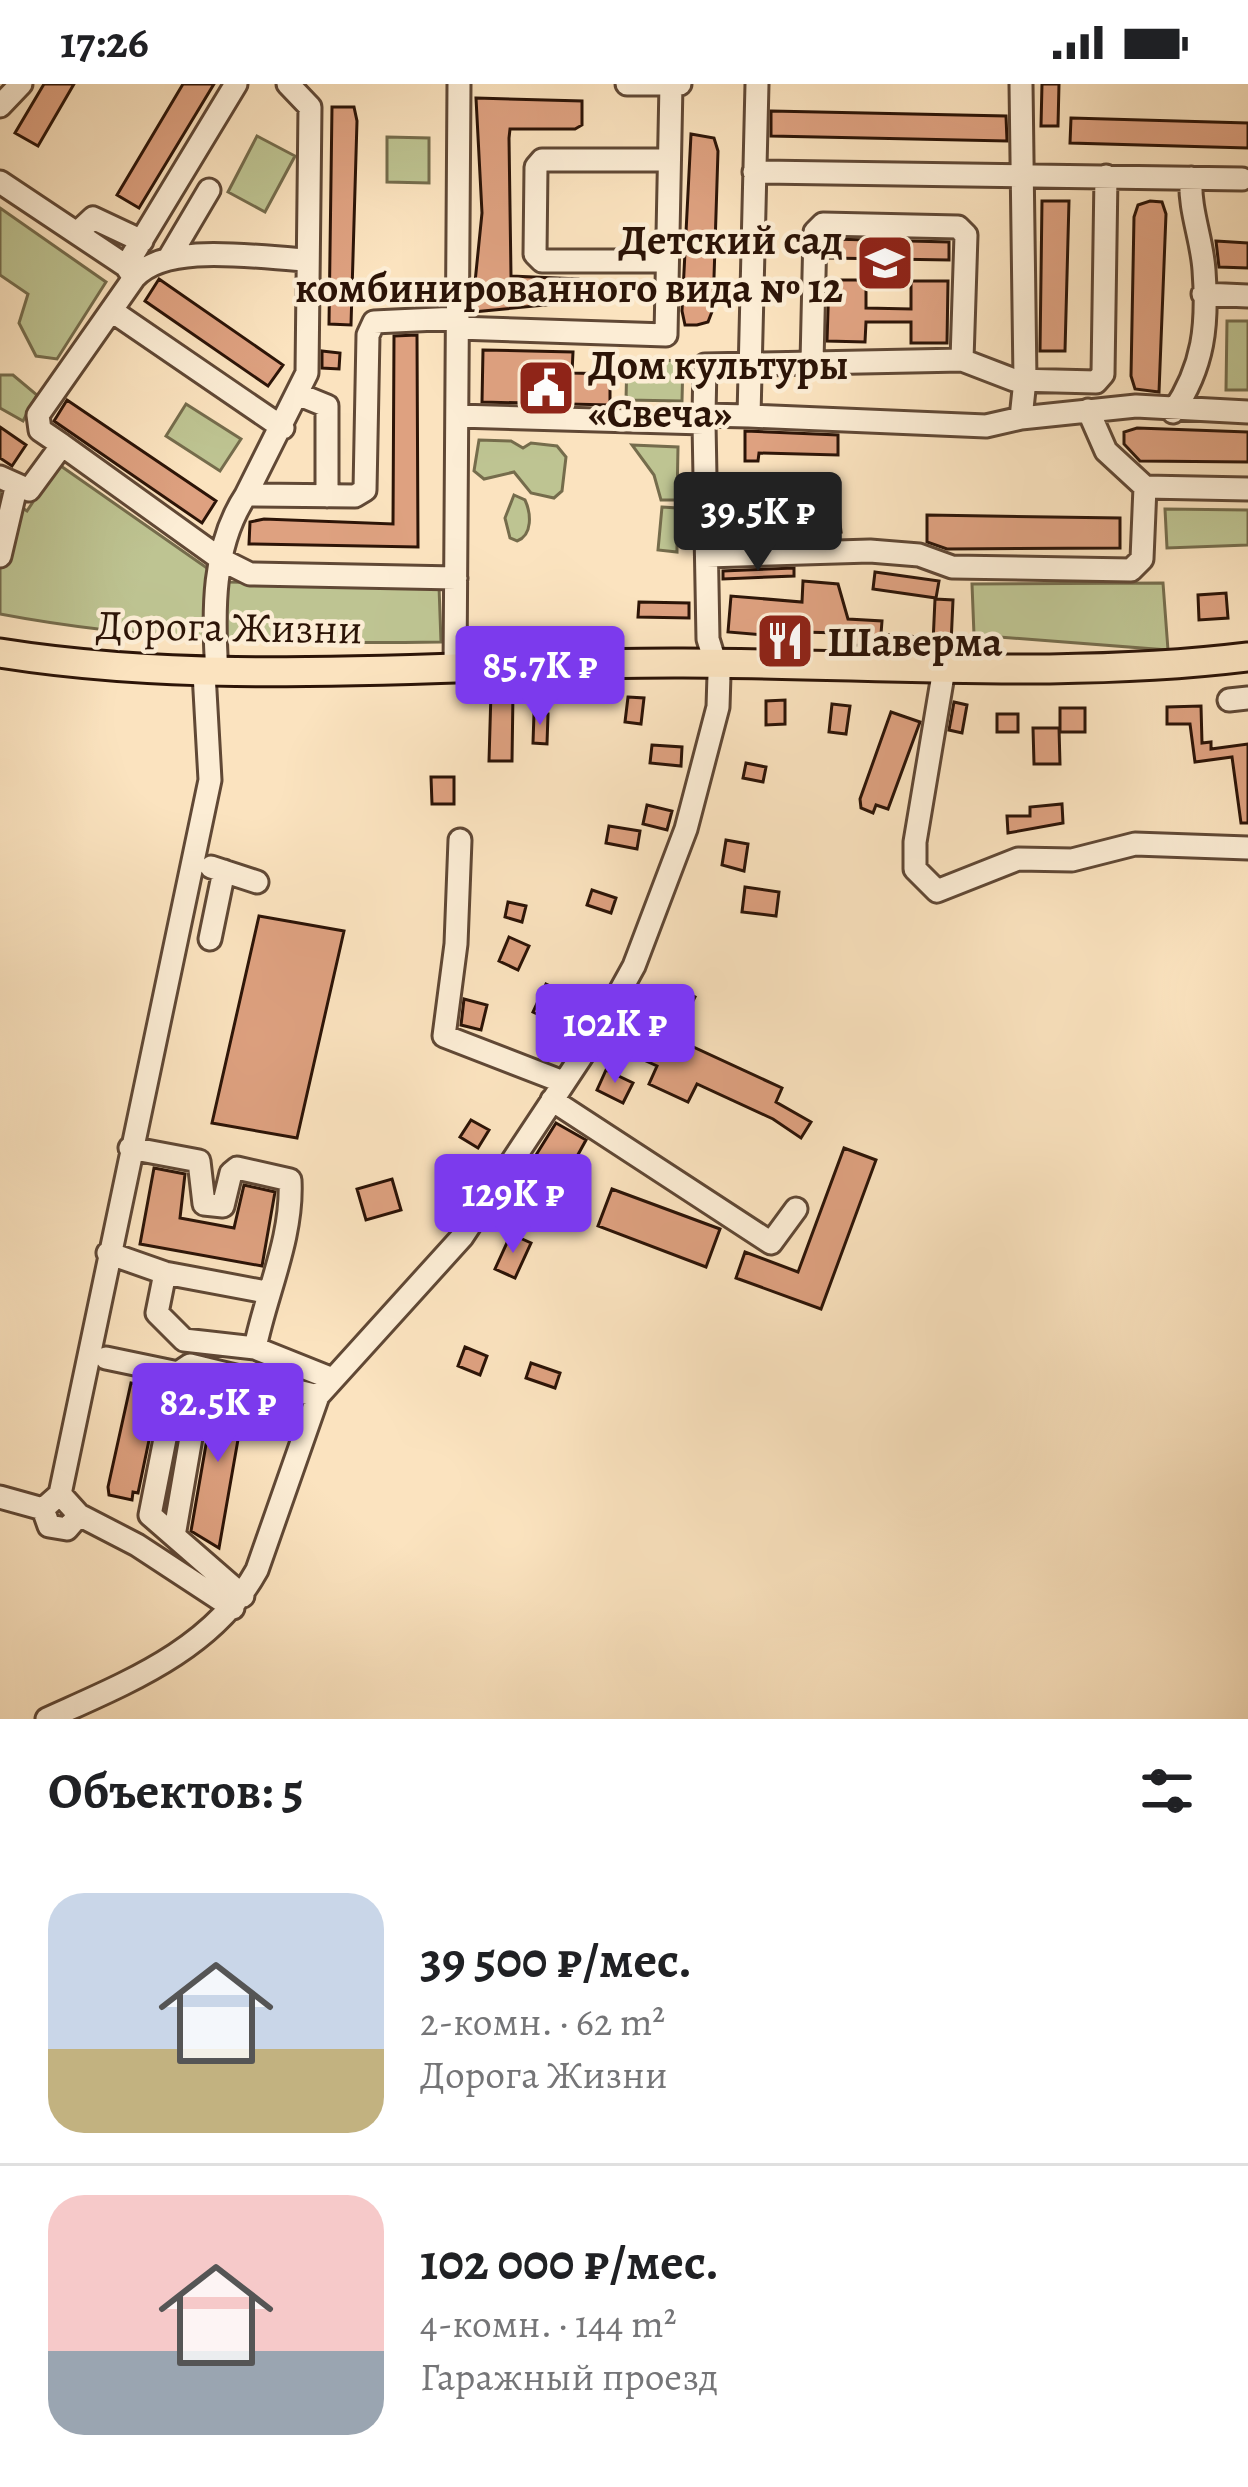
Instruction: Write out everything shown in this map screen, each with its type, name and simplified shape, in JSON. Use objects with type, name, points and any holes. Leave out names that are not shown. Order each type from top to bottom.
[{"type":"main road","name":"Дорога Жизни","points":[[0,653],[78,665],[211,673],[715,664],[1060,669],[1248,657]]},
{"type":"street","points":[[0,106],[21,84]]},
{"type":"street","points":[[236,84],[142,241],[112,311],[38,415],[40,430],[222,560],[250,574],[456,578]]},
{"type":"street","points":[[51,1501],[193,861],[211,759],[215,592],[230,520],[308,374],[310,107],[288,84]]},
{"type":"street","points":[[455,670],[459,84]]},
{"type":"street","points":[[627,84],[682,84]]},
{"type":"street","points":[[246,495],[355,496],[365,490],[368,334],[374,322],[666,335],[670,84]]},
{"type":"street","points":[[748,416],[757,84]]},
{"type":"street","points":[[1021,84],[1025,380],[1021,418]]},
{"type":"street","points":[[667,261],[542,261],[536,254],[536,167],[542,160],[669,160]]},
{"type":"street","points":[[754,172],[1241,179]]},
{"type":"street","points":[[46,1719],[140,1677],[202,1637],[238,1602],[257,1570],[324,1387],[416,1293],[461,1238],[634,966],[686,829],[718,706],[708,639],[705,364],[962,361],[993,375],[1096,382],[1103,374],[1106,176]]},
{"type":"street","points":[[1173,412],[1197,377],[1203,294],[1191,178]]},
{"type":"street","points":[[0,182],[130,272]]},
{"type":"street","points":[[170,256],[209,190]]},
{"type":"street","points":[[170,194],[195,214]]},
{"type":"street","points":[[77,233],[93,218],[103,218],[142,241]]},
{"type":"street","points":[[812,362],[815,232],[823,224],[958,227],[966,235],[962,361]]},
{"type":"street","points":[[130,272],[170,256],[308,260]]},
{"type":"street","points":[[1203,294],[1248,296]]},
{"type":"street","points":[[112,311],[283,428]]},
{"type":"street","points":[[300,395],[327,406],[327,496]]},
{"type":"street","points":[[457,416],[748,416],[986,426],[1136,406],[1173,412],[1248,412]]},
{"type":"street","points":[[1088,410],[1106,451],[1144,487],[1248,489]]},
{"type":"street","points":[[0,556],[8,483],[29,490],[62,446]]},
{"type":"street","points":[[706,556],[870,551],[919,555],[952,567],[1131,570],[1142,559],[1144,487]]},
{"type":"street","points":[[944,669],[915,842],[915,869],[937,891],[1018,859],[1072,860],[1135,844],[1248,848]]},
{"type":"street","points":[[460,840],[456,944],[444,1036],[558,1091],[772,1243],[796,1209]]},
{"type":"street","points":[[193,861],[256,882]]},
{"type":"street","points":[[210,940],[224,872]]},
{"type":"street","points":[[130,1148],[199,1160],[204,1168],[199,1196],[204,1204],[223,1206],[231,1173],[237,1168],[290,1180],[277,1276],[266,1292],[255,1348]]},
{"type":"street","points":[[108,1253],[164,1273],[266,1292]]},
{"type":"street","points":[[164,1273],[157,1313],[184,1340],[255,1348],[324,1387]]},
{"type":"street","points":[[106,1358],[178,1373]]},
{"type":"street","points":[[238,1602],[150,1515],[178,1373],[190,1365],[324,1387]]},
{"type":"street","points":[[174,1536],[203,1367]]},
{"type":"street","points":[[0,1497],[51,1501],[238,1602]]},
{"type":"green space","points":[[257,136],[295,156],[265,212],[228,192]]},
{"type":"green space","points":[[387,137],[429,138],[429,183],[387,182]]},
{"type":"green space","points":[[0,208],[106,282],[57,359],[36,356],[19,323],[28,294],[0,275]]},
{"type":"green space","points":[[1227,321],[1248,321],[1248,390],[1226,390]]},
{"type":"green space","points":[[627,359],[683,361],[682,401],[626,400]]},
{"type":"green space","points":[[0,375],[13,375],[37,395],[23,421],[0,408]]},
{"type":"green space","points":[[186,404],[241,439],[220,471],[166,436]]},
{"type":"green space","points":[[479,440],[511,441],[523,448],[531,443],[557,446],[566,457],[562,491],[554,498],[531,493],[514,472],[484,479],[474,471]]},
{"type":"green space","points":[[632,445],[678,447],[677,500],[661,500],[654,475]]},
{"type":"green space","points":[[58,464],[227,582],[439,586],[441,642],[219,639],[0,614],[0,493],[27,511]]},
{"type":"green space","points":[[514,495],[525,500],[529,517],[526,534],[517,541],[510,538],[505,518]]},
{"type":"green space","points":[[662,507],[677,508],[677,552],[658,550]]},
{"type":"green space","points":[[1165,509],[1248,510],[1248,545],[1167,548]]},
{"type":"green space","points":[[1163,583],[1168,650],[974,635],[972,584]]},
{"type":"green space","points":[[189,1376],[169,1525],[157,1518],[182,1379]]},
{"type":"building","points":[[44,84],[74,84],[38,146],[15,133]]},
{"type":"building","points":[[183,84],[214,84],[139,208],[117,195]]},
{"type":"building","points":[[1042,84],[1059,84],[1058,126],[1041,126]]},
{"type":"building","points":[[476,98],[582,101],[582,125],[575,129],[510,129],[509,138],[511,276],[578,279],[578,302],[472,312],[482,213]]},
{"type":"building","points":[[332,107],[354,107],[357,121],[351,325],[329,324]]},
{"type":"building","points":[[771,111],[1006,116],[1007,141],[771,136]]},
{"type":"building","points":[[1071,118],[1248,123],[1248,148],[1070,143]]},
{"type":"building","points":[[691,134],[714,138],[718,151],[713,309],[708,322],[685,325],[682,311]]},
{"type":"building","points":[[1042,201],[1069,201],[1065,351],[1040,351]]},
{"type":"building","points":[[1162,202],[1166,214],[1159,392],[1135,389],[1131,376],[1134,217],[1138,205]]},
{"type":"building","points":[[830,239],[949,242],[949,260],[829,258]]},
{"type":"building","points":[[1216,241],[1248,243],[1248,268],[1219,267]]},
{"type":"building","points":[[159,279],[283,365],[268,386],[145,301]]},
{"type":"building","points":[[829,280],[866,280],[866,308],[911,309],[911,281],[948,281],[947,343],[911,343],[911,322],[866,322],[865,342],[827,341]]},
{"type":"building","points":[[417,335],[418,547],[249,544],[250,522],[264,519],[393,524],[394,336]]},
{"type":"building","name":"Дом культуры «Свеча»","points":[[483,350],[573,352],[572,373],[610,374],[610,405],[482,402]]},
{"type":"building","points":[[322,351],[340,353],[339,369],[322,368]]},
{"type":"building","points":[[67,400],[216,501],[202,523],[54,421]]},
{"type":"building","points":[[0,427],[26,445],[12,466],[0,458]]},
{"type":"building","points":[[1137,428],[1248,432],[1248,462],[1140,461],[1124,444],[1124,432]]},
{"type":"building","points":[[745,431],[838,435],[838,455],[759,453],[758,461],[745,461]]},
{"type":"building","points":[[740,493],[743,521],[839,514],[841,532],[721,541],[720,495]]},
{"type":"building","points":[[927,515],[1120,518],[1120,548],[947,549],[927,542]]},
{"type":"building","points":[[794,568],[794,576],[723,579],[723,571]]},
{"type":"building","points":[[875,572],[939,581],[936,598],[873,589]]},
{"type":"building","points":[[803,581],[838,584],[848,619],[882,621],[881,634],[919,637],[919,646],[848,645],[842,633],[800,632],[799,638],[728,632],[731,596],[802,602]]},
{"type":"building","points":[[1226,593],[1228,618],[1199,620],[1198,595]]},
{"type":"building","points":[[935,599],[953,600],[951,644],[933,643]]},
{"type":"building","points":[[639,602],[689,603],[689,618],[638,617]]},
{"type":"building","points":[[491,692],[513,693],[512,761],[489,761]]},
{"type":"building","points":[[628,697],[644,698],[641,724],[625,722]]},
{"type":"building","points":[[785,700],[785,724],[766,725],[766,701]]},
{"type":"building","points":[[954,702],[967,705],[962,733],[949,730]]},
{"type":"building","points":[[832,704],[850,706],[846,734],[829,732]]},
{"type":"building","points":[[1201,706],[1202,743],[1211,742],[1211,749],[1248,744],[1248,823],[1241,823],[1232,757],[1195,762],[1190,724],[1167,724],[1167,707]]},
{"type":"building","points":[[1060,708],[1085,708],[1085,732],[1060,732]]},
{"type":"building","points":[[891,712],[920,722],[888,809],[876,805],[873,813],[861,808],[860,799]]},
{"type":"building","points":[[534,713],[548,714],[547,744],[533,743]]},
{"type":"building","points":[[997,714],[1018,714],[1018,732],[997,732]]},
{"type":"building","points":[[1033,728],[1059,728],[1060,764],[1034,764]]},
{"type":"building","points":[[652,745],[682,747],[681,766],[650,763]]},
{"type":"building","points":[[746,763],[766,767],[763,782],[743,778]]},
{"type":"building","points":[[431,777],[454,777],[454,804],[432,804]]},
{"type":"building","points":[[1062,804],[1063,823],[1008,833],[1007,816],[1030,816],[1030,807]]},
{"type":"building","points":[[647,805],[672,811],[667,830],[643,824]]},
{"type":"building","points":[[609,826],[640,831],[637,849],[606,843]]},
{"type":"building","points":[[726,840],[748,844],[744,871],[722,865]]},
{"type":"building","points":[[745,887],[779,892],[776,916],[742,912]]},
{"type":"building","points":[[592,890],[616,898],[611,913],[587,905]]},
{"type":"building","points":[[508,902],[526,906],[522,922],[505,917]]},
{"type":"building","points":[[259,916],[344,931],[297,1138],[212,1123]]},
{"type":"building","points":[[509,937],[529,946],[518,970],[499,961]]},
{"type":"building","points":[[546,984],[561,991],[548,1019],[533,1012]]},
{"type":"building","points":[[678,988],[695,997],[674,1038],[782,1088],[776,1102],[811,1122],[801,1138],[773,1119],[697,1084],[688,1102],[649,1084],[657,1066],[613,1046],[626,1016],[657,1030]]},
{"type":"building","points":[[464,999],[487,1005],[481,1030],[461,1025]]},
{"type":"building","points":[[606,1070],[633,1083],[623,1103],[597,1090]]},
{"type":"building","points":[[471,1120],[489,1130],[478,1148],[460,1137]]},
{"type":"building","points":[[556,1123],[586,1140],[557,1202],[521,1179]]},
{"type":"building","points":[[844,1148],[876,1160],[821,1309],[736,1278],[745,1252],[798,1272]]},
{"type":"building","points":[[154,1168],[185,1174],[180,1218],[234,1228],[244,1185],[275,1192],[262,1266],[140,1244]]},
{"type":"building","points":[[392,1179],[401,1210],[366,1220],[357,1189]]},
{"type":"building","points":[[612,1189],[720,1229],[706,1267],[598,1226]]},
{"type":"building","points":[[511,1234],[531,1243],[515,1278],[495,1269]]},
{"type":"building","points":[[465,1347],[487,1356],[480,1375],[458,1366]]},
{"type":"building","points":[[531,1363],[560,1373],[555,1388],[526,1378]]},
{"type":"building","points":[[131,1383],[154,1387],[152,1396],[158,1397],[138,1493],[133,1492],[132,1500],[109,1495],[108,1487]]},
{"type":"building","points":[[216,1387],[246,1394],[219,1548],[191,1531]]},
{"type":"place","name":"Детский сад комбинированного вида № 12","points":[[885,263]]},
{"type":"place","name":"Дом культуры «Свеча»","points":[[546,388]]},
{"type":"place","name":"Шаверма","points":[[785,641]]}]
